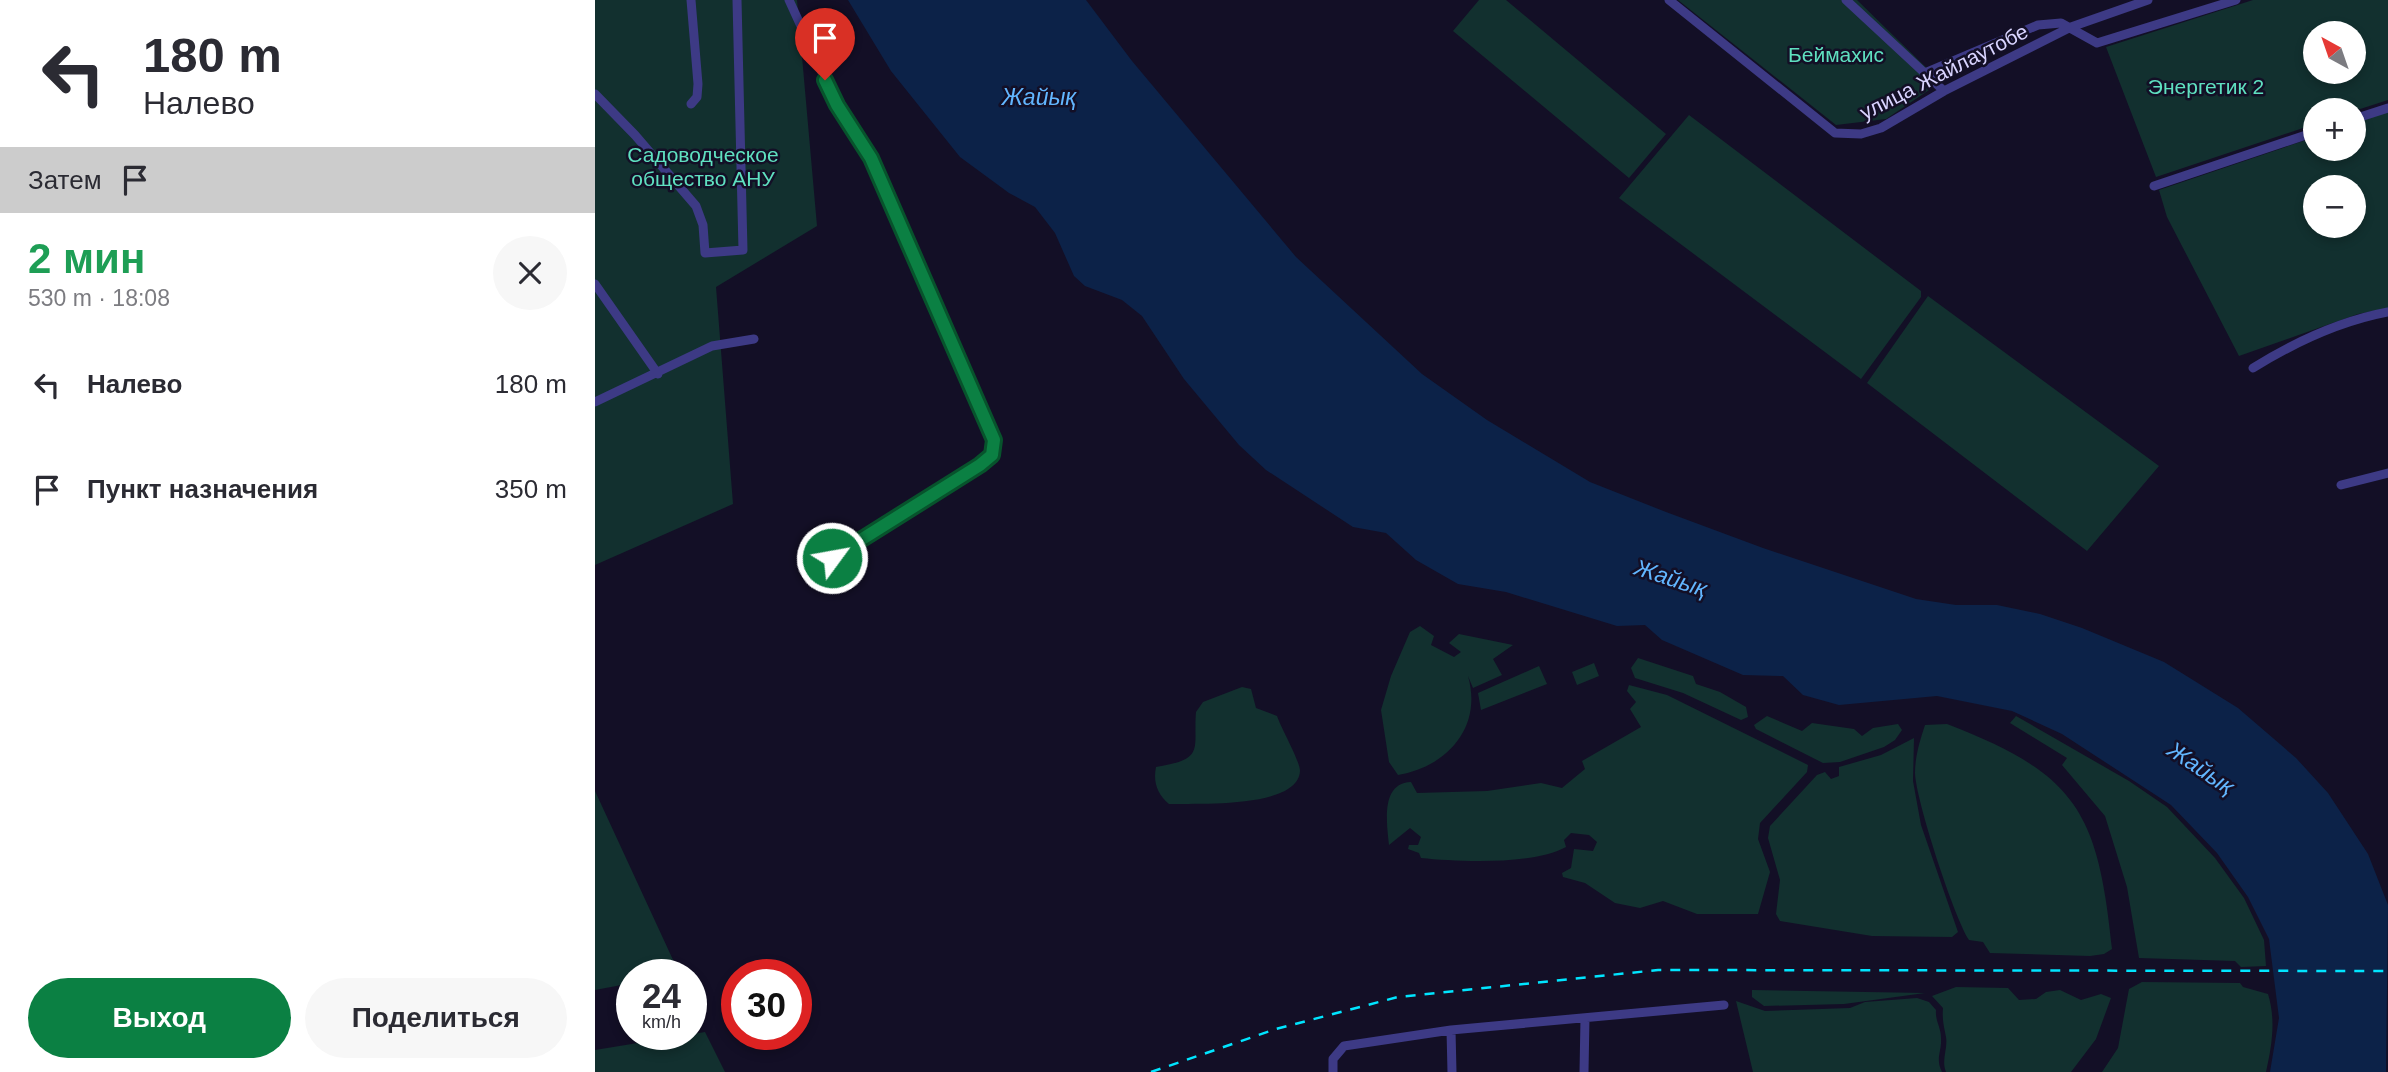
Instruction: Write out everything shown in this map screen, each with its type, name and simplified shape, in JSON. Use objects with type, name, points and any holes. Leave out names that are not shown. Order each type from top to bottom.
[{"type":"street","points":[[691,0],[698,84],[697,97],[691,104]]},
{"type":"street","points":[[595,94],[635,135],[696,206],[703,225],[705,253],[743,250],[737,0]]},
{"type":"street","points":[[789,0],[837,105],[871,158],[994,440],[992,455],[980,465],[811,571]]},
{"type":"street","name":"улица Жайлаутобе","points":[[1669,0],[1835,133],[1861,134],[1881,128],[1944,91],[2070,27],[2148,0]]},
{"type":"street","points":[[1925,73],[2038,25],[2061,23],[2097,43],[2236,0]]},
{"type":"street","points":[[1853,2],[1944,91]]},
{"type":"street","points":[[2366,116],[2388,108]]},
{"type":"street","points":[[2154,186],[2303,136]]},
{"type":"street","points":[[595,284],[657,374]]},
{"type":"street","points":[[2253,368],[2277,353],[2354,318],[2388,312]]},
{"type":"street","points":[[595,402],[712,346],[754,339]]},
{"type":"street","points":[[2341,485],[2388,473]]},
{"type":"street","points":[[1333,1072],[1333,1059],[1344,1046],[1451,1030],[1724,1005]]},
{"type":"street","points":[[1584,1018],[1584,1072]]},
{"type":"street","points":[[1451,1030],[1453,1072]]},
{"type":"green space","name":"Садоводческое общество АНУ","points":[[595,0],[797,0],[817,226],[716,287],[733,504],[595,565]]},
{"type":"green space","points":[[1479,0],[1506,0],[1666,134],[1629,178],[1453,31]]},
{"type":"green space","name":"Беймахис","points":[[1678,0],[1857,0],[1941,82],[1886,119],[1836,125]]},
{"type":"green space","name":"Энергетик 2","points":[[2253,0],[2388,0],[2388,100],[2366,107],[2366,98],[2303,98],[2303,128],[2156,177],[2106,47]]},
{"type":"green space","points":[[2388,112],[2388,308],[2358,314],[2239,356],[2167,217],[2159,190],[2303,141],[2303,161],[2366,161],[2366,119]]},
{"type":"green space","points":[[1689,115],[1921,291],[1921,297],[1861,379],[1619,198]]},
{"type":"green space","points":[[1928,296],[2159,466],[2087,551],[1867,383]]},
{"type":"green space","points":[[1420,626],[1434,636],[1431,645],[1454,657],[1461,652],[1449,643],[1459,634],[1513,645],[1493,659],[1502,675],[1473,688],[1468,676],[1470,712],[1457,742],[1431,763],[1398,775],[1389,762],[1381,710],[1391,676],[1410,632]]},
{"type":"green space","points":[[1638,658],[1693,676],[1696,684],[1720,692],[1746,707],[1748,717],[1741,720],[1683,693],[1635,678],[1631,668]]},
{"type":"green space","points":[[1594,663],[1599,676],[1577,685],[1572,672]]},
{"type":"green space","points":[[1539,666],[1547,684],[1481,710],[1478,693]]},
{"type":"green space","points":[[1629,685],[1667,695],[1808,765],[1807,772],[1760,823],[1758,839],[1770,872],[1758,914],[1697,914],[1663,901],[1640,908],[1615,903],[1585,883],[1563,877],[1562,873],[1571,868],[1574,849],[1593,851],[1597,842],[1589,835],[1571,833],[1564,840],[1566,847],[1552,853],[1496,861],[1421,858],[1419,853],[1408,849],[1409,845],[1418,845],[1421,837],[1410,828],[1389,845],[1388,806],[1394,789],[1401,784],[1411,782],[1417,793],[1487,791],[1541,783],[1562,788],[1585,769],[1582,761],[1641,727],[1630,709],[1636,702],[1627,691]]},
{"type":"green space","points":[[1242,687],[1251,689],[1256,708],[1277,716],[1299,766],[1300,771],[1295,783],[1282,792],[1265,798],[1222,803],[1169,804],[1157,787],[1156,767],[1190,756],[1195,744],[1196,712],[1203,702]]},
{"type":"green space","points":[[1767,716],[1802,731],[1812,723],[1854,729],[1862,736],[1873,728],[1898,724],[1902,730],[1895,740],[1884,747],[1840,762],[1823,763],[1756,729],[1754,725]]},
{"type":"green space","points":[[2016,716],[2129,781],[2167,807],[2215,858],[2244,898],[2264,940],[2266,966],[2241,967],[2235,961],[2139,958],[2127,887],[2105,816],[2062,765],[2067,758],[2010,723]]},
{"type":"green space","points":[[1947,724],[1991,742],[2026,761],[2053,781],[2073,804],[2088,831],[2099,863],[2112,949],[2104,954],[2090,956],[1990,953],[1983,942],[1969,940],[1954,908],[1937,858],[1915,773],[1925,725]]},
{"type":"green space","points":[[1914,738],[1913,781],[1921,825],[1958,932],[1952,937],[1872,936],[1780,921],[1776,914],[1780,880],[1768,838],[1770,826],[1817,775],[1825,772],[1831,779],[1839,776],[1839,767],[1881,755]]},
{"type":"green space","points":[[595,791],[673,959],[616,959],[616,986],[595,990]]},
{"type":"green space","points":[[2142,982],[2240,983],[2243,987],[2268,994],[2272,1033],[2266,1072],[2102,1072],[2118,1048],[2129,989]]},
{"type":"green space","points":[[1956,987],[2008,988],[2019,1000],[2036,999],[2046,992],[2060,990],[2081,1000],[2101,994],[2111,998],[2096,1039],[2071,1072],[1946,1072],[1943,1008],[1932,996]]},
{"type":"green space","points":[[1752,990],[1925,993],[1844,1004],[1764,1006],[1752,997]]},
{"type":"green space","points":[[1917,998],[1929,1002],[1936,1010],[1941,1034],[1939,1059],[1942,1072],[1753,1072],[1736,1001],[1765,1011],[1850,1008],[1865,1002]]},
{"type":"green space","points":[[707,1036],[725,1072],[595,1072],[595,1050],[616,1047],[616,1050],[707,1050]]},
{"type":"water","name":"Жайық","points":[[848,0],[1086,0],[1132,61],[1296,257],[1422,374],[1487,420],[1590,482],[1666,512],[1763,548],[1916,599],[1956,605],[1997,605],[2040,614],[2082,628],[2164,662],[2238,708],[2296,758],[2328,793],[2368,854],[2388,905],[2386,1072],[2270,1072],[2279,1018],[2269,939],[2248,897],[2217,853],[2171,805],[2062,734],[2012,711],[1937,696],[1839,705],[1803,695],[1783,676],[1743,675],[1662,640],[1645,625],[1617,626],[1506,592],[1458,584],[1416,560],[1386,533],[1353,527],[1266,470],[1239,445],[1184,379],[1142,316],[1122,300],[1085,286],[1074,276],[1055,233],[1035,207],[1009,193],[960,157],[891,71]]},
{"type":"railway","points":[[1151,1072],[1276,1029],[1398,997],[1658,970],[2388,971]]},
{"type":"route","points":[[825,80],[837,105],[871,158],[994,440],[992,455],[980,465],[832,558]]}]
